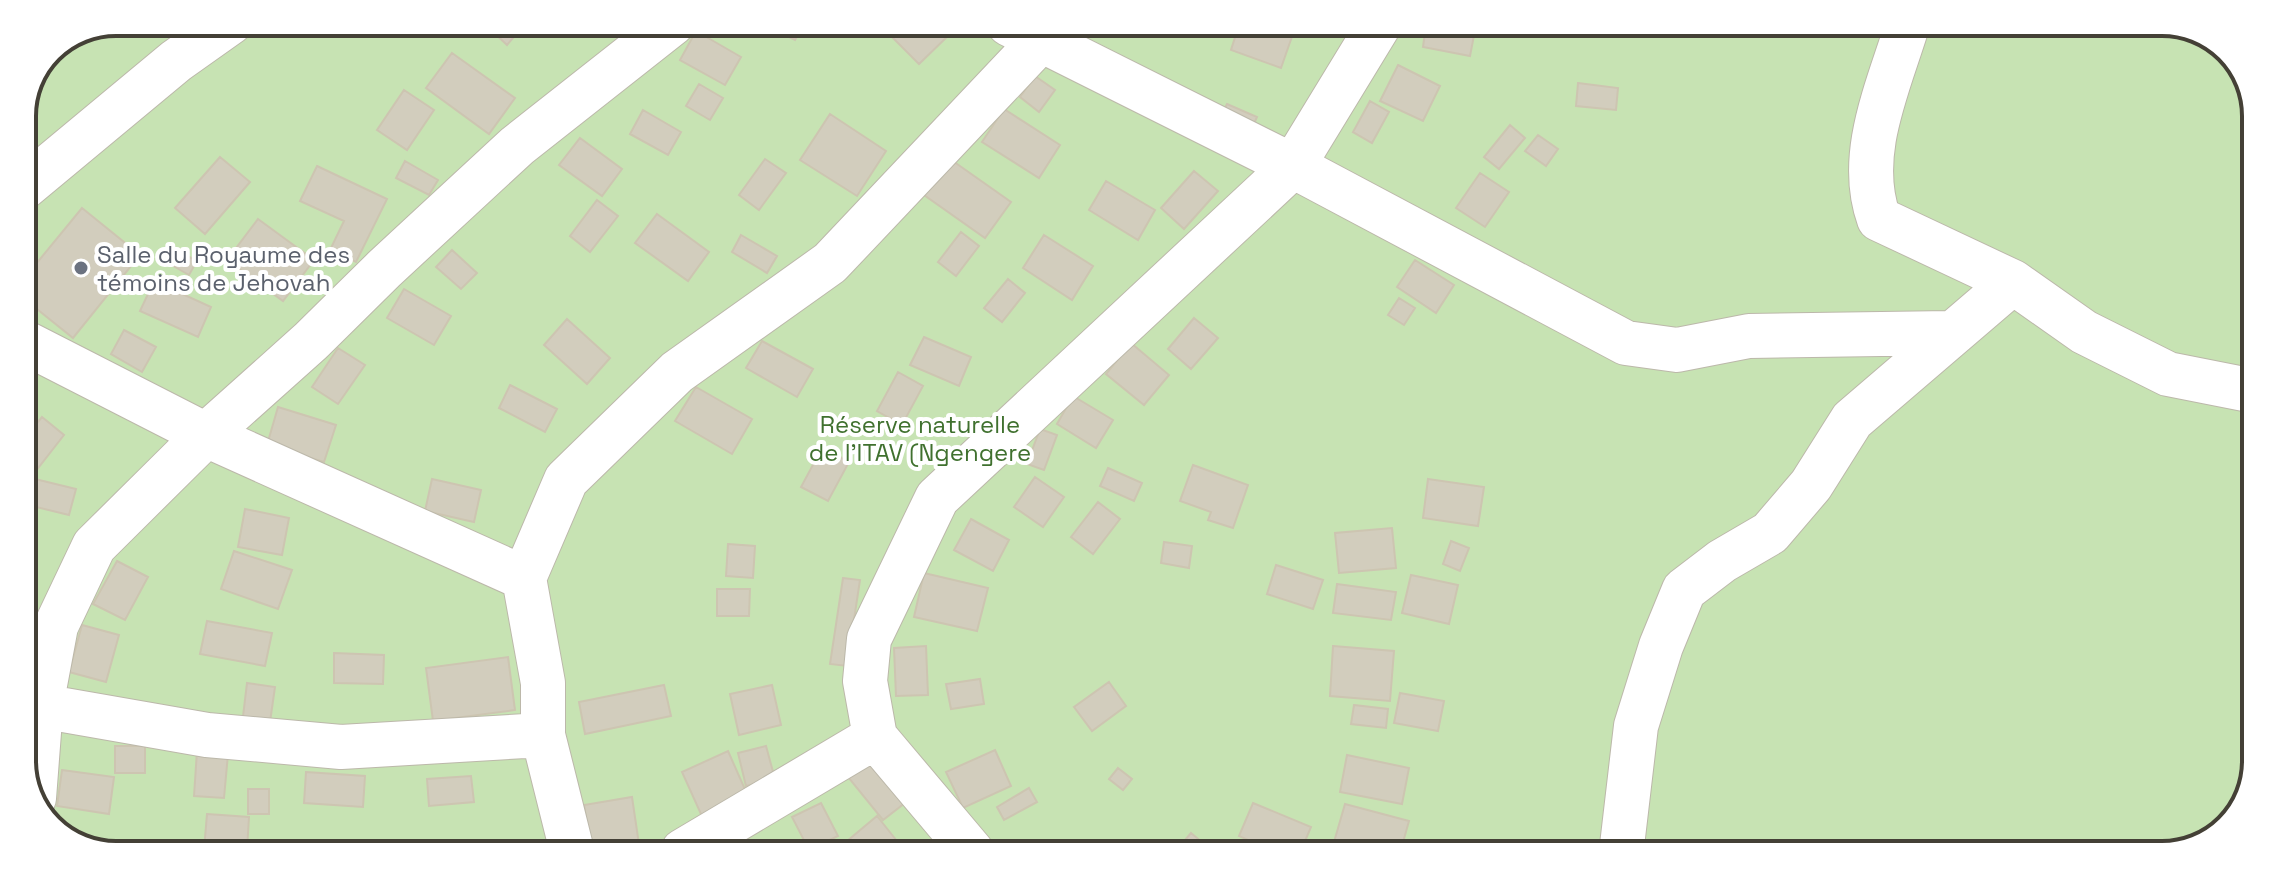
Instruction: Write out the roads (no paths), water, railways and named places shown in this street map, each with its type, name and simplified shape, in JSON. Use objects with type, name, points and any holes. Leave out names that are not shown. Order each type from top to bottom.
[{"type":"street","points":[[36,177],[176,61],[211,36]]},
{"type":"street","points":[[36,768],[41,706],[56,626],[94,546],[206,435],[311,341],[517,146],[657,36]]},
{"type":"street","points":[[570,841],[543,735],[543,683],[524,578],[566,480],[677,372],[830,263],[1029,36]]},
{"type":"street","points":[[1045,36],[1626,343],[1677,350],[1749,336],[1950,333]]},
{"type":"street","points":[[963,841],[875,737],[865,681],[869,639],[937,498],[1293,166],[1372,36]]},
{"type":"street","points":[[1904,36],[1874,128],[1871,198],[1879,219],[2013,282],[2084,332],[2168,374],[2242,389]]},
{"type":"street","points":[[1623,841],[1636,726],[1661,646],[1684,590],[1722,561],[1770,533],[1811,485],[1852,420],[2013,282]]},
{"type":"street","points":[[36,348],[206,435],[524,578]]},
{"type":"street","points":[[41,706],[207,735],[341,747],[543,735]]},
{"type":"street","points":[[700,841],[875,737]]},
{"type":"place","name":"Salle du Royaume des témoins de Jehovah","points":[[81,268]]},
{"type":"park label","name":"Réserve naturelle de l'ITAV (Ngengere","points":[[920,438]]}]
